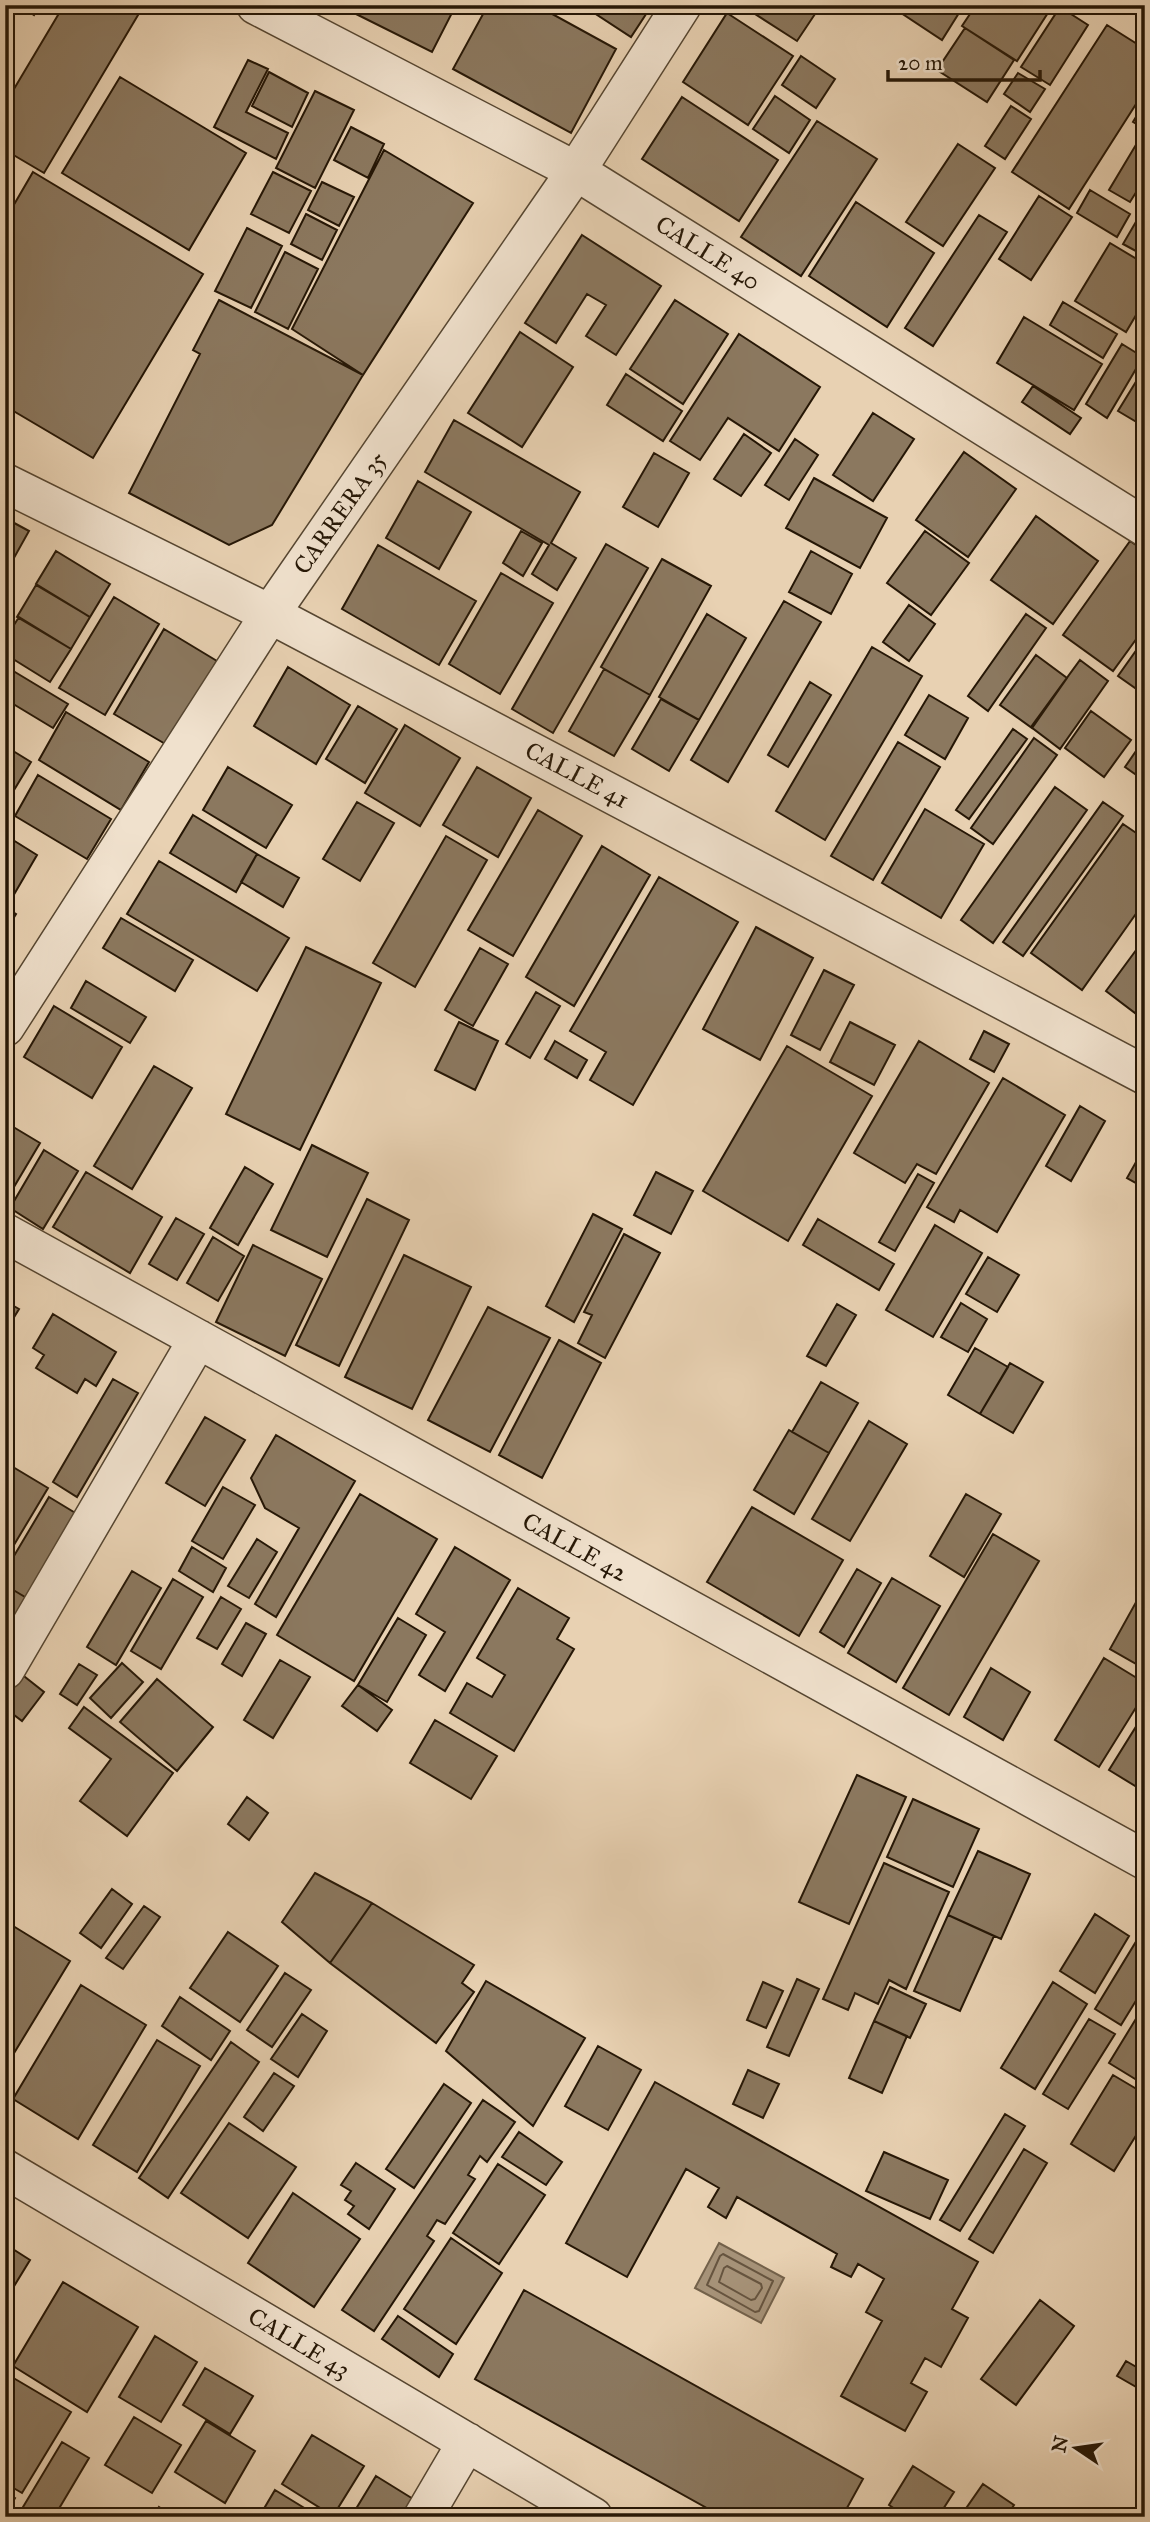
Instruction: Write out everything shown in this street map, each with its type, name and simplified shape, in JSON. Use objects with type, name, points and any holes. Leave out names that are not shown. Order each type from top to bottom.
[{"type":"street","name":"CALLE 40","points":[[256,5],[576,171],[1145,527]]},
{"type":"street","name":"CARRERA 35","points":[[5,1027],[270,614],[576,171],[682,5]]},
{"type":"street","name":"CALLE 41","points":[[5,483],[270,614],[1145,1075]]},
{"type":"street","name":"CALLE 42","points":[[5,1233],[1145,1860]]},
{"type":"street","points":[[5,1670],[198,1339]]},
{"type":"street","name":"CALLE 43","points":[[5,2168],[593,2517]]},
{"type":"street","points":[[423,2517],[467,2442]]},
{"type":"water","points":[[719,2243],[784,2278],[761,2323],[695,2288]]},
{"type":"building","points":[[19,5],[40,5],[34,15]]},
{"type":"building","points":[[64,5],[144,5],[44,173],[5,150],[5,104]]},
{"type":"building","points":[[338,5],[456,5],[432,52]]},
{"type":"building","points":[[488,5],[536,5],[616,49],[571,133],[453,69]]},
{"type":"building","points":[[582,5],[652,5],[631,37]]},
{"type":"building","points":[[741,5],[821,5],[797,41]]},
{"type":"building","points":[[889,5],[964,5],[942,40]]},
{"type":"building","points":[[976,5],[1053,5],[1017,61],[962,26]]},
{"type":"building","points":[[1060,7],[1088,25],[1050,85],[1021,67]]},
{"type":"building","points":[[727,13],[793,56],[748,125],[683,82]]},
{"type":"building","points":[[1107,25],[1145,49],[1145,90],[1069,209],[1012,172]]},
{"type":"building","points":[[965,28],[1014,60],[987,102],[937,70]]},
{"type":"building","points":[[801,56],[835,79],[816,108],[782,85]]},
{"type":"building","points":[[248,60],[268,69],[246,112],[288,133],[276,159],[214,127]]},
{"type":"building","points":[[269,72],[308,93],[292,127],[252,106]]},
{"type":"building","points":[[1018,73],[1045,89],[1030,112],[1004,94]]},
{"type":"building","points":[[120,77],[246,153],[189,250],[62,173]]},
{"type":"building","points":[[315,91],[354,110],[315,188],[276,168]]},
{"type":"building","points":[[775,96],[810,120],[789,153],[753,129]]},
{"type":"building","points":[[682,97],[778,160],[739,221],[642,159]]},
{"type":"building","points":[[1145,102],[1145,129],[1133,122]]},
{"type":"building","points":[[1011,106],[1031,119],[1005,159],[985,146]]},
{"type":"building","points":[[817,121],[877,159],[801,276],[741,237]]},
{"type":"building","points":[[351,127],[384,144],[368,178],[334,160]]},
{"type":"building","points":[[1140,138],[1145,141],[1145,178],[1130,202],[1109,190]]},
{"type":"building","points":[[958,144],[995,168],[943,246],[906,222]]},
{"type":"building","points":[[384,150],[473,203],[363,375],[292,329]]},
{"type":"building","points":[[33,172],[203,274],[93,458],[5,406],[5,220]]},
{"type":"building","points":[[273,172],[311,191],[289,233],[251,214]]},
{"type":"building","points":[[322,182],[354,197],[339,226],[308,210]]},
{"type":"building","points":[[1090,190],[1130,214],[1117,237],[1077,213]]},
{"type":"building","points":[[1039,196],[1072,217],[1031,280],[999,259]]},
{"type":"building","points":[[856,202],[934,253],[887,327],[809,276]]},
{"type":"building","points":[[306,214],[337,230],[322,260],[291,244]]},
{"type":"building","points":[[979,215],[1007,232],[933,346],[905,328]]},
{"type":"building","points":[[1137,220],[1145,224],[1145,256],[1123,244]]},
{"type":"building","points":[[247,228],[282,246],[251,308],[215,291]]},
{"type":"building","points":[[582,235],[661,286],[616,355],[586,336],[606,305],[587,294],[556,343],[525,323]]},
{"type":"building","points":[[1110,243],[1145,264],[1145,300],[1126,332],[1075,301]]},
{"type":"building","points":[[285,252],[318,269],[288,329],[255,312]]},
{"type":"building","points":[[219,300],[363,375],[272,525],[229,545],[129,493],[200,354],[193,350]]},
{"type":"building","points":[[675,300],[728,334],[683,404],[630,369]]},
{"type":"building","points":[[1063,302],[1117,334],[1103,358],[1050,325]]},
{"type":"building","points":[[1024,317],[1102,364],[1074,410],[997,363]]},
{"type":"building","points":[[520,332],[573,367],[522,447],[468,413]]},
{"type":"building","points":[[739,334],[820,387],[779,451],[728,418],[700,460],[670,441]]},
{"type":"building","points":[[1122,344],[1143,357],[1107,418],[1086,404]]},
{"type":"building","points":[[1145,367],[1145,427],[1118,411]]},
{"type":"building","points":[[626,374],[682,411],[663,441],[607,405]]},
{"type":"building","points":[[1033,386],[1081,418],[1070,434],[1022,402]]},
{"type":"building","points":[[873,413],[914,439],[873,501],[833,475]]},
{"type":"building","points":[[454,420],[580,492],[551,543],[576,558],[557,590],[532,574],[549,545],[425,472]]},
{"type":"building","points":[[744,434],[771,453],[741,496],[714,479]]},
{"type":"building","points":[[795,439],[818,455],[789,500],[765,485]]},
{"type":"building","points":[[964,452],[1016,489],[968,557],[916,520]]},
{"type":"building","points":[[654,453],[689,473],[658,527],[623,507]]},
{"type":"building","points":[[814,478],[887,518],[860,568],[786,528]]},
{"type":"building","points":[[418,481],[471,512],[439,569],[386,538]]},
{"type":"building","points":[[1036,516],[1098,561],[1053,624],[991,580]]},
{"type":"building","points":[[5,518],[29,531],[5,574]]},
{"type":"building","points":[[521,531],[542,543],[523,576],[503,563]]},
{"type":"building","points":[[925,531],[969,563],[931,615],[887,583]]},
{"type":"building","points":[[1130,541],[1145,551],[1145,627],[1113,671],[1063,635]]},
{"type":"building","points":[[606,544],[648,568],[553,733],[512,709]]},
{"type":"building","points":[[378,545],[476,601],[439,665],[342,609]]},
{"type":"building","points":[[56,551],[110,584],[90,617],[36,584]]},
{"type":"building","points":[[811,551],[852,574],[831,614],[789,592]]},
{"type":"building","points":[[662,559],[711,586],[650,695],[601,667]]},
{"type":"building","points":[[501,573],[553,603],[500,694],[449,664]]},
{"type":"building","points":[[36,585],[90,617],[71,649],[17,617]]},
{"type":"building","points":[[114,597],[159,624],[105,715],[59,688]]},
{"type":"building","points":[[784,601],[821,622],[728,782],[691,760]]},
{"type":"building","points":[[909,605],[935,624],[909,661],[883,642]]},
{"type":"building","points":[[707,614],[746,638],[699,720],[659,697]]},
{"type":"building","points":[[1026,614],[1046,628],[988,711],[968,696]]},
{"type":"building","points":[[19,617],[71,649],[50,682],[5,654],[5,639]]},
{"type":"building","points":[[164,629],[217,661],[167,745],[114,714]]},
{"type":"building","points":[[1145,638],[1145,695],[1118,676]]},
{"type":"building","points":[[872,647],[922,676],[825,840],[776,811]]},
{"type":"building","points":[[1036,655],[1067,678],[1032,728],[1000,705]]},
{"type":"building","points":[[1080,660],[1108,681],[1060,749],[1031,727]]},
{"type":"building","points":[[5,666],[68,704],[53,728],[5,699]]},
{"type":"building","points":[[288,667],[350,705],[316,764],[254,726]]},
{"type":"building","points":[[604,669],[650,695],[614,756],[569,731]]},
{"type":"building","points":[[810,682],[831,695],[788,767],[768,755]]},
{"type":"building","points":[[929,695],[968,718],[945,759],[905,735]]},
{"type":"building","points":[[661,699],[699,720],[669,771],[632,749]]},
{"type":"building","points":[[358,706],[397,729],[365,783],[326,759]]},
{"type":"building","points":[[1091,711],[1131,740],[1104,777],[1065,748]]},
{"type":"building","points":[[66,712],[149,762],[121,810],[39,760]]},
{"type":"building","points":[[405,725],[460,758],[420,826],[365,793]]},
{"type":"building","points":[[1013,729],[1027,739],[969,819],[956,810]]},
{"type":"building","points":[[1034,738],[1057,755],[993,844],[971,828]]},
{"type":"building","points":[[1145,738],[1145,781],[1125,767]]},
{"type":"building","points":[[898,742],[940,767],[873,880],[831,856]]},
{"type":"building","points":[[5,746],[31,762],[5,805]]},
{"type":"building","points":[[228,767],[292,805],[266,848],[203,810]]},
{"type":"building","points":[[477,767],[531,798],[498,857],[443,825]]},
{"type":"building","points":[[38,775],[111,819],[87,859],[15,816]]},
{"type":"building","points":[[1055,787],[1087,810],[993,943],[961,920]]},
{"type":"building","points":[[357,802],[394,823],[360,881],[323,859]]},
{"type":"building","points":[[1103,802],[1123,816],[1023,956],[1003,942]]},
{"type":"building","points":[[925,809],[984,844],[941,918],[882,883]]},
{"type":"building","points":[[538,810],[582,836],[513,956],[468,930]]},
{"type":"building","points":[[193,815],[257,854],[236,892],[170,853]]},
{"type":"building","points":[[1123,824],[1145,839],[1145,901],[1082,990],[1031,953]]},
{"type":"building","points":[[5,835],[37,855],[12,898],[5,894]]},
{"type":"building","points":[[446,836],[487,860],[415,987],[373,963]]},
{"type":"building","points":[[602,846],[650,875],[574,1006],[526,977]]},
{"type":"building","points":[[257,854],[299,878],[283,907],[241,882]]},
{"type":"building","points":[[159,861],[289,938],[257,991],[127,914]]},
{"type":"building","points":[[659,877],[738,922],[633,1105],[590,1080],[606,1052],[570,1031]]},
{"type":"building","points":[[5,907],[16,914],[5,932]]},
{"type":"building","points":[[121,918],[193,960],[175,991],[103,948]]},
{"type":"building","points":[[756,927],[813,958],[760,1060],[703,1029]]},
{"type":"building","points":[[1145,938],[1145,1000],[1135,1013],[1106,991]]},
{"type":"building","points":[[306,947],[381,983],[300,1150],[226,1114]]},
{"type":"building","points":[[480,948],[508,964],[473,1026],[445,1010]]},
{"type":"building","points":[[824,970],[854,985],[820,1050],[791,1035]]},
{"type":"building","points":[[86,981],[146,1017],[130,1043],[71,1008]]},
{"type":"building","points":[[536,992],[560,1006],[530,1058],[506,1044]]},
{"type":"building","points":[[54,1006],[122,1047],[92,1098],[24,1057]]},
{"type":"building","points":[[459,1022],[498,1041],[475,1090],[435,1070]]},
{"type":"building","points":[[850,1022],[895,1045],[874,1085],[830,1062]]},
{"type":"building","points":[[984,1031],[1009,1044],[994,1072],[970,1059]]},
{"type":"building","points":[[555,1041],[587,1060],[577,1078],[545,1059]]},
{"type":"building","points":[[919,1041],[989,1083],[936,1174],[917,1164],[905,1183],[854,1153]]},
{"type":"building","points":[[787,1046],[872,1096],[788,1241],[703,1191]]},
{"type":"building","points":[[154,1066],[192,1088],[132,1189],[94,1166]]},
{"type":"building","points":[[1003,1078],[1065,1115],[997,1232],[960,1210],[954,1222],[927,1207]]},
{"type":"building","points":[[1080,1106],[1105,1121],[1071,1181],[1046,1166]]},
{"type":"building","points":[[5,1122],[40,1143],[5,1202]]},
{"type":"building","points":[[312,1145],[368,1173],[327,1257],[271,1230]]},
{"type":"building","points":[[1145,1146],[1145,1188],[1127,1178]]},
{"type":"building","points":[[44,1150],[78,1171],[43,1229],[10,1208]]},
{"type":"building","points":[[245,1167],[273,1184],[238,1245],[210,1228]]},
{"type":"building","points":[[86,1172],[162,1217],[130,1273],[53,1227]]},
{"type":"building","points":[[656,1172],[693,1191],[671,1234],[634,1215]]},
{"type":"building","points":[[918,1174],[934,1183],[895,1251],[879,1242]]},
{"type":"building","points":[[367,1199],[409,1220],[339,1366],[296,1345]]},
{"type":"building","points":[[593,1214],[622,1229],[574,1322],[546,1306]]},
{"type":"building","points":[[176,1218],[204,1234],[177,1280],[149,1264]]},
{"type":"building","points":[[818,1219],[894,1264],[879,1290],[803,1245]]},
{"type":"building","points":[[935,1225],[982,1253],[933,1337],[886,1310]]},
{"type":"building","points":[[624,1234],[660,1253],[605,1358],[578,1343],[592,1315],[584,1312]]},
{"type":"building","points":[[213,1237],[244,1256],[218,1301],[187,1283]]},
{"type":"building","points":[[253,1245],[322,1279],[285,1356],[216,1322]]},
{"type":"building","points":[[404,1255],[471,1287],[412,1409],[345,1377]]},
{"type":"building","points":[[988,1257],[1019,1275],[997,1312],[966,1294]]},
{"type":"building","points":[[5,1301],[19,1309],[5,1332]]},
{"type":"building","points":[[961,1303],[987,1319],[968,1352],[941,1337]]},
{"type":"building","points":[[837,1304],[856,1315],[826,1366],[807,1356]]},
{"type":"building","points":[[488,1307],[550,1338],[490,1452],[428,1420]]},
{"type":"building","points":[[53,1314],[116,1352],[96,1386],[85,1379],[77,1393],[36,1368],[44,1355],[33,1348]]},
{"type":"building","points":[[559,1340],[601,1363],[542,1478],[499,1455]]},
{"type":"building","points":[[975,1348],[1008,1367],[980,1414],[948,1395]]},
{"type":"building","points":[[1010,1363],[1043,1382],[1013,1433],[980,1414]]},
{"type":"building","points":[[113,1379],[138,1393],[77,1497],[53,1482]]},
{"type":"building","points":[[821,1382],[858,1403],[829,1453],[792,1432]]},
{"type":"building","points":[[205,1417],[245,1440],[205,1506],[166,1483]]},
{"type":"building","points":[[869,1421],[907,1444],[850,1541],[812,1519]]},
{"type":"building","points":[[789,1430],[829,1453],[794,1514],[754,1490]]},
{"type":"building","points":[[276,1435],[355,1481],[276,1617],[255,1604],[299,1528],[265,1508],[251,1478]]},
{"type":"building","points":[[13,1467],[48,1488],[5,1560],[5,1480]]},
{"type":"building","points":[[223,1487],[255,1505],[223,1559],[192,1541]]},
{"type":"building","points":[[360,1494],[437,1539],[354,1681],[277,1635]]},
{"type":"building","points":[[966,1494],[1001,1514],[964,1577],[930,1556]]},
{"type":"building","points":[[49,1497],[82,1517],[30,1600],[5,1585],[5,1571]]},
{"type":"building","points":[[752,1507],[843,1560],[799,1636],[707,1582]]},
{"type":"building","points":[[993,1534],[1039,1561],[949,1715],[903,1688]]},
{"type":"building","points":[[257,1539],[277,1552],[249,1598],[228,1586]]},
{"type":"building","points":[[192,1547],[226,1568],[213,1592],[179,1571]]},
{"type":"building","points":[[455,1547],[510,1580],[445,1691],[419,1675],[445,1632],[416,1614]]},
{"type":"building","points":[[857,1569],[881,1583],[844,1647],[820,1632]]},
{"type":"building","points":[[132,1571],[161,1588],[116,1665],[87,1647]]},
{"type":"building","points":[[892,1578],[940,1606],[896,1682],[848,1653]]},
{"type":"building","points":[[173,1579],[203,1597],[161,1669],[131,1651]]},
{"type":"building","points":[[5,1585],[30,1600],[5,1643]]},
{"type":"building","points":[[1145,1586],[1145,1669],[1110,1649]]},
{"type":"building","points":[[518,1588],[569,1618],[557,1639],[574,1649],[514,1751],[450,1713],[467,1683],[492,1697],[505,1675],[477,1658]]},
{"type":"building","points":[[221,1597],[241,1609],[217,1649],[197,1638]]},
{"type":"building","points":[[398,1618],[426,1635],[387,1702],[358,1685]]},
{"type":"building","points":[[246,1623],[266,1634],[242,1676],[222,1664]]},
{"type":"building","points":[[1104,1658],[1145,1683],[1145,1693],[1099,1767],[1055,1740]]},
{"type":"building","points":[[280,1660],[310,1677],[273,1738],[244,1720]]},
{"type":"building","points":[[122,1663],[143,1682],[111,1718],[90,1698]]},
{"type":"building","points":[[79,1664],[97,1675],[77,1705],[60,1694]]},
{"type":"building","points":[[991,1668],[1030,1692],[1003,1740],[964,1717]]},
{"type":"building","points":[[20,1673],[44,1692],[22,1721],[5,1708],[5,1692]]},
{"type":"building","points":[[157,1679],[213,1727],[177,1771],[120,1722]]},
{"type":"building","points":[[358,1685],[392,1710],[377,1731],[342,1706]]},
{"type":"building","points":[[84,1707],[173,1773],[127,1836],[80,1801],[111,1759],[69,1728]]},
{"type":"building","points":[[1142,1717],[1145,1719],[1145,1792],[1109,1770]]},
{"type":"building","points":[[435,1720],[497,1756],[471,1799],[410,1763]]},
{"type":"building","points":[[857,1775],[906,1797],[849,1924],[799,1902]]},
{"type":"building","points":[[247,1797],[268,1813],[249,1840],[228,1824]]},
{"type":"building","points":[[913,1799],[979,1829],[953,1887],[887,1857]]},
{"type":"building","points":[[978,1851],[1030,1874],[1001,1939],[948,1915]]},
{"type":"building","points":[[884,1863],[949,1892],[906,1989],[889,1980],[878,2004],[855,1993],[848,2010],[823,1999]]},
{"type":"building","points":[[315,1873],[372,1903],[330,1963],[282,1922]]},
{"type":"building","points":[[112,1889],[132,1904],[101,1948],[80,1933]]},
{"type":"building","points":[[372,1903],[474,1965],[462,1983],[474,1992],[436,2043],[330,1963]]},
{"type":"building","points":[[144,1906],[160,1917],[123,1969],[106,1958]]},
{"type":"building","points":[[1095,1914],[1129,1936],[1095,1993],[1060,1971]]},
{"type":"building","points":[[948,1915],[994,1936],[960,2011],[914,1991]]},
{"type":"building","points":[[5,1921],[70,1961],[5,2068]]},
{"type":"building","points":[[228,1932],[278,1966],[240,2022],[190,1988]]},
{"type":"building","points":[[1137,1940],[1145,1945],[1145,1986],[1121,2025],[1095,2009]]},
{"type":"building","points":[[285,1973],[311,1990],[272,2047],[247,2030]]},
{"type":"building","points":[[797,1979],[819,1989],[789,2056],[767,2047]]},
{"type":"building","points":[[486,1981],[585,2038],[533,2126],[446,2051]]},
{"type":"building","points":[[763,1982],[783,1991],[766,2028],[747,2020]]},
{"type":"building","points":[[1053,1982],[1087,2004],[1035,2089],[1001,2068]]},
{"type":"building","points":[[81,1985],[146,2025],[78,2139],[13,2099]]},
{"type":"building","points":[[890,1987],[926,2004],[910,2038],[874,2021]]},
{"type":"building","points":[[180,1997],[230,2031],[211,2060],[162,2026]]},
{"type":"building","points":[[1145,2004],[1145,2085],[1109,2063]]},
{"type":"building","points":[[302,2014],[327,2031],[298,2077],[271,2059]]},
{"type":"building","points":[[1089,2019],[1115,2034],[1068,2109],[1043,2094]]},
{"type":"building","points":[[874,2021],[907,2036],[882,2093],[849,2078]]},
{"type":"building","points":[[157,2040],[200,2066],[137,2172],[93,2145]]},
{"type":"building","points":[[231,2042],[259,2062],[168,2198],[139,2178]]},
{"type":"building","points":[[598,2046],[641,2070],[608,2130],[565,2106]]},
{"type":"building","points":[[748,2070],[779,2084],[763,2118],[733,2104]]},
{"type":"building","points":[[274,2073],[294,2086],[263,2131],[244,2117]]},
{"type":"building","points":[[1113,2075],[1145,2094],[1145,2121],[1114,2171],[1071,2144]]},
{"type":"building","points":[[655,2082],[978,2262],[952,2309],[968,2318],[941,2367],[925,2358],[911,2383],[927,2392],[905,2431],[841,2396],[882,2321],[866,2312],[884,2279],[858,2264],[851,2277],[831,2267],[837,2254],[737,2197],[726,2218],[708,2207],[719,2188],[686,2169],[627,2277],[566,2243]]},
{"type":"building","points":[[444,2084],[471,2103],[414,2188],[386,2169]]},
{"type":"building","points":[[483,2100],[515,2122],[487,2162],[480,2156],[468,2175],[475,2179],[445,2224],[437,2220],[427,2236],[434,2241],[374,2331],[342,2310]]},
{"type":"building","points":[[1005,2114],[1025,2126],[960,2231],[940,2220]]},
{"type":"building","points":[[229,2123],[296,2167],[248,2238],[181,2193]]},
{"type":"building","points":[[519,2132],[562,2162],[546,2185],[502,2157]]},
{"type":"building","points":[[1024,2149],[1047,2163],[993,2253],[969,2239]]},
{"type":"building","points":[[884,2152],[948,2180],[930,2219],[866,2191]]},
{"type":"building","points":[[356,2163],[395,2189],[369,2229],[348,2214],[354,2206],[345,2200],[351,2191],[341,2185]]},
{"type":"building","points":[[498,2164],[545,2195],[499,2264],[453,2233]]},
{"type":"building","points":[[293,2193],[360,2239],[314,2307],[248,2263]]},
{"type":"building","points":[[451,2238],[502,2273],[456,2344],[404,2309]]},
{"type":"building","points":[[5,2244],[30,2260],[5,2301]]},
{"type":"building","points":[[63,2282],[138,2327],[87,2412],[13,2366]]},
{"type":"building","points":[[524,2290],[863,2479],[842,2517],[723,2517],[475,2379]]},
{"type":"building","points":[[1040,2300],[1074,2326],[1016,2405],[981,2379]]},
{"type":"building","points":[[398,2316],[453,2354],[439,2377],[382,2339]]},
{"type":"building","points":[[155,2336],[197,2362],[161,2422],[119,2397]]},
{"type":"building","points":[[1126,2361],[1145,2372],[1145,2392],[1117,2376]]},
{"type":"building","points":[[205,2368],[253,2396],[230,2434],[183,2405]]},
{"type":"building","points":[[5,2373],[71,2412],[22,2493],[5,2483]]},
{"type":"building","points":[[134,2417],[181,2445],[152,2493],[105,2465]]},
{"type":"building","points":[[206,2421],[255,2451],[225,2503],[175,2472]]},
{"type":"building","points":[[312,2435],[364,2466],[333,2516],[282,2484]]},
{"type":"building","points":[[62,2442],[89,2458],[54,2517],[17,2517]]},
{"type":"building","points":[[913,2466],[954,2492],[938,2517],[907,2517],[889,2505]]},
{"type":"building","points":[[376,2476],[418,2502],[409,2517],[351,2517]]},
{"type":"building","points":[[983,2484],[1014,2505],[1006,2517],[960,2517]]},
{"type":"building","points":[[275,2490],[319,2517],[259,2517]]},
{"type":"building","points":[[5,2492],[15,2498],[5,2515]]},
{"type":"building","points":[[159,2507],[175,2517],[153,2517]]}]
